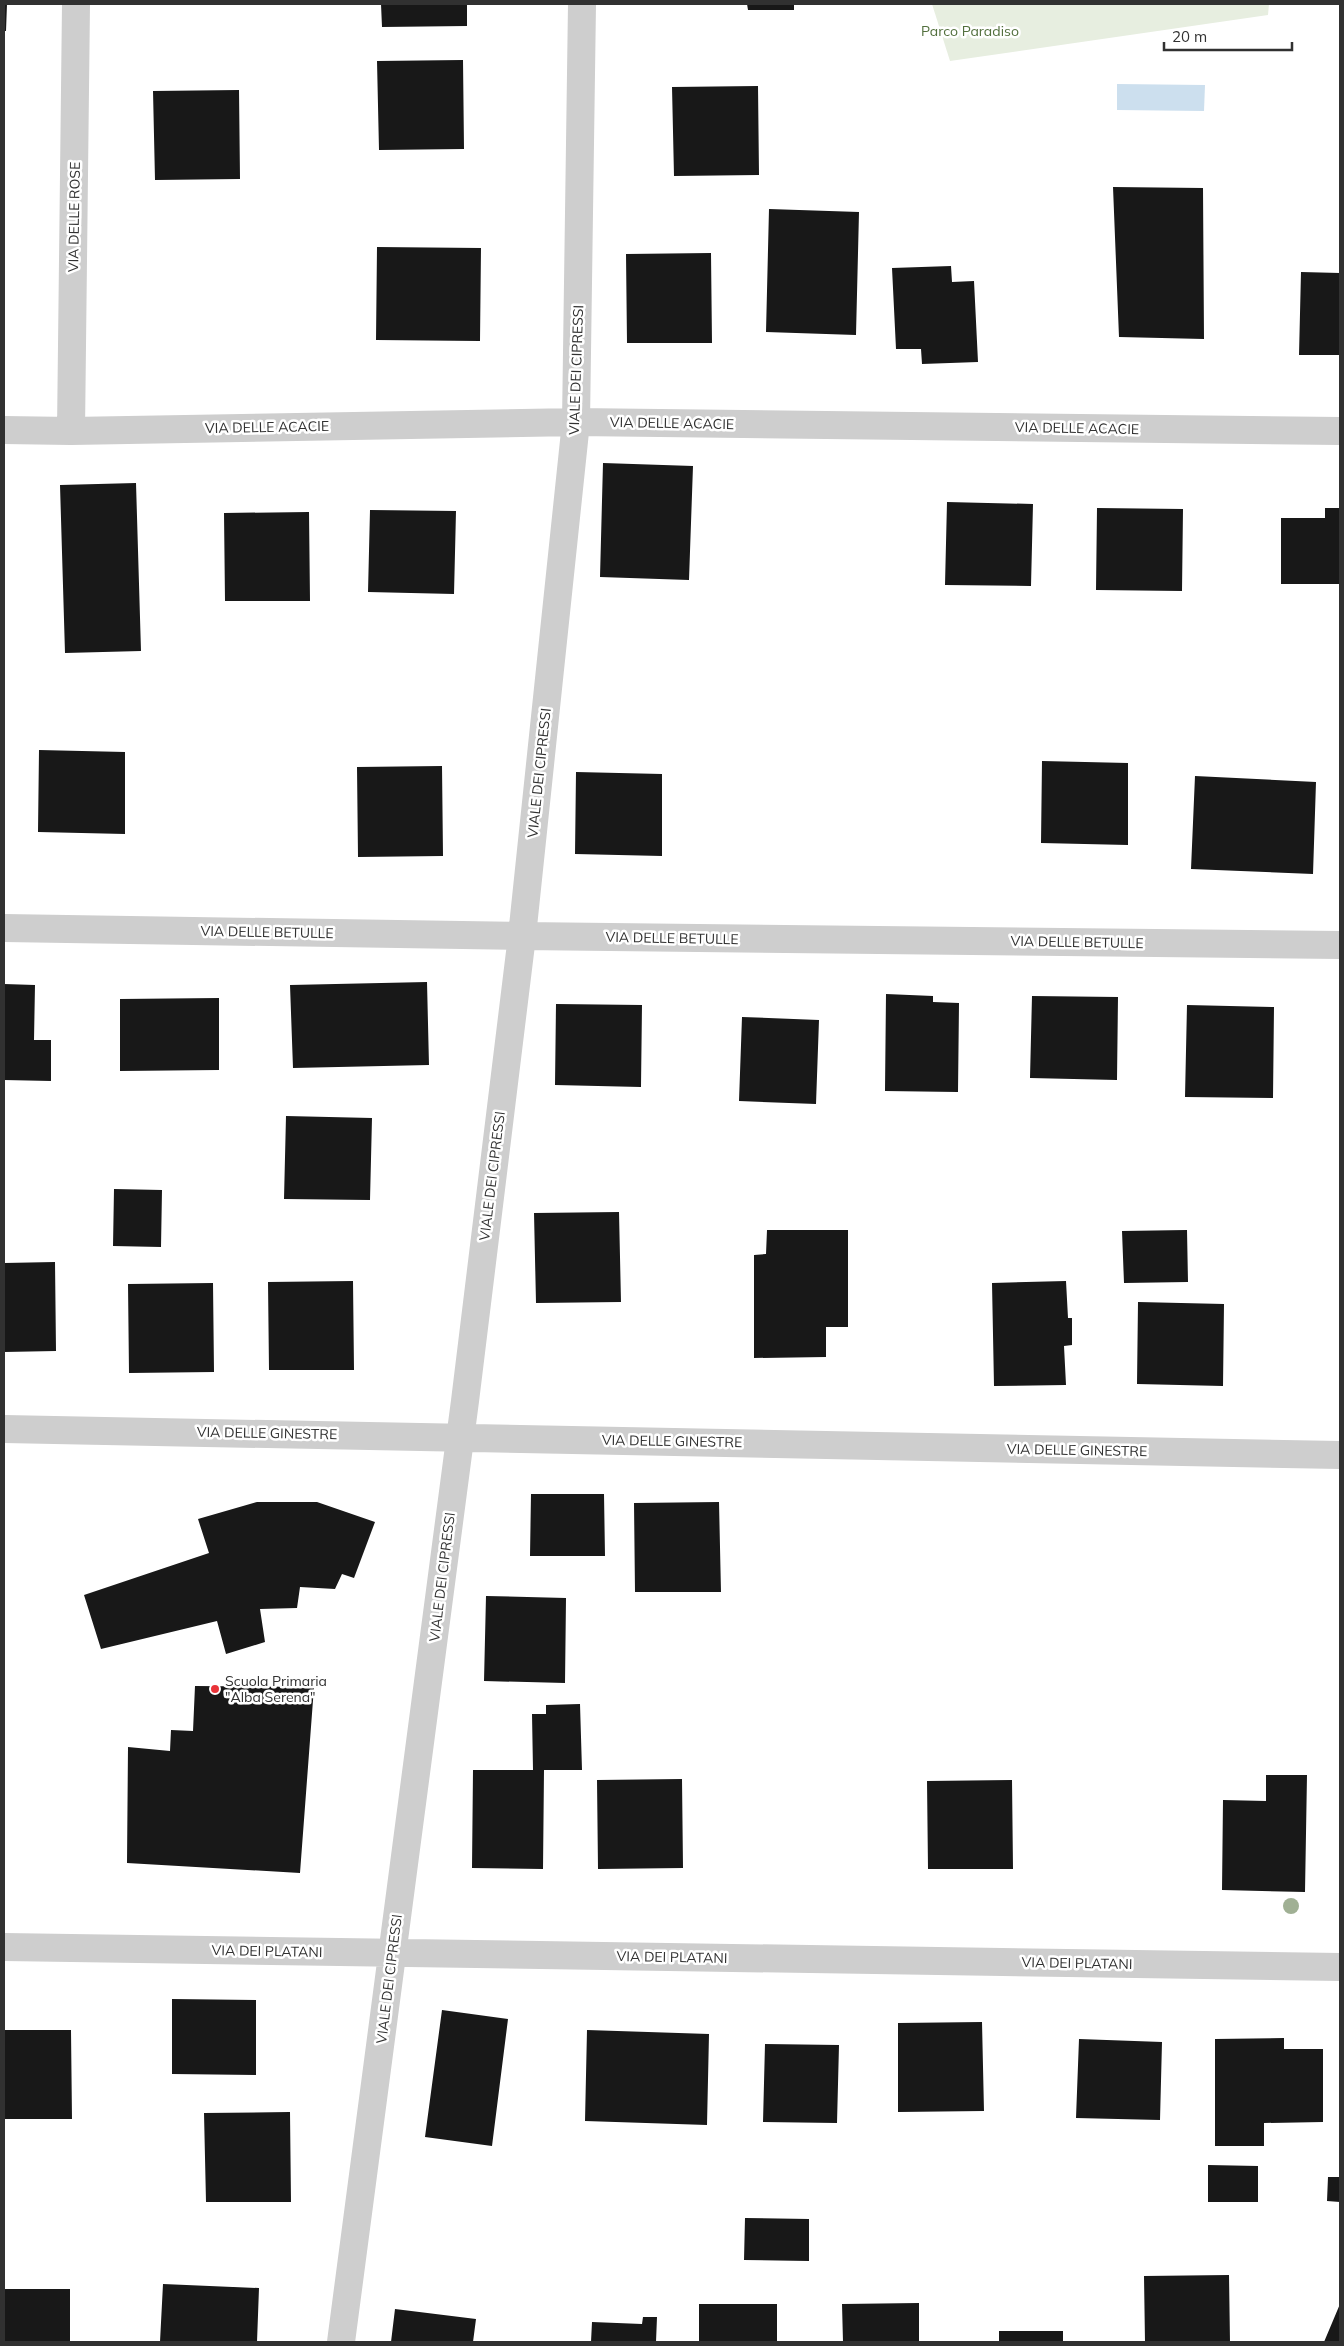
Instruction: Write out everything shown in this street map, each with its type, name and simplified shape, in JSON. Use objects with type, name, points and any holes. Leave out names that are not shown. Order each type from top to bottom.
[{"type":"street","name":"VIA DELLE ROSE","points":[[71,431],[76,4]]},
{"type":"street","name":"VIALE DEI CIPRESSI","points":[[341,2342],[460,1436],[522,936],[576,422],[582,4]]},
{"type":"street","name":"VIA DELLE ACACIE","points":[[4,430],[71,431],[576,422],[1340,432]]},
{"type":"street","name":"VIA DELLE BETULLE","points":[[4,928],[1340,945]]},
{"type":"street","name":"VIA DELLE GINESTRE","points":[[4,1429],[460,1436],[1340,1455]]},
{"type":"street","name":"VIA DEI PLATANI","points":[[4,1947],[1340,1967]]},
{"type":"green space","name":"Parco Paradiso","points":[[932,4],[1269,4],[1268,15],[950,61]]},
{"type":"water","points":[[1117,84],[1205,85],[1204,111],[1117,110]]},
{"type":"building","points":[[4,4],[7,4],[6,31],[4,31]]},
{"type":"building","points":[[381,4],[467,4],[467,26],[382,27]]},
{"type":"building","points":[[747,4],[794,4],[794,10],[748,10]]},
{"type":"building","points":[[463,60],[464,149],[379,150],[377,61]]},
{"type":"building","points":[[758,86],[759,175],[674,176],[672,87]]},
{"type":"building","points":[[239,90],[240,179],[155,180],[153,91]]},
{"type":"building","points":[[1113,187],[1203,188],[1204,339],[1119,337]]},
{"type":"building","points":[[769,209],[859,212],[856,335],[766,332]]},
{"type":"building","points":[[377,247],[481,248],[480,341],[376,340]]},
{"type":"building","points":[[711,253],[712,343],[627,343],[626,254]]},
{"type":"building","points":[[951,266],[952,282],[974,281],[978,362],[922,364],[921,349],[896,349],[892,268]]},
{"type":"building","points":[[1301,272],[1340,273],[1340,355],[1299,355]]},
{"type":"building","points":[[603,463],[693,466],[689,580],[600,577]]},
{"type":"building","points":[[136,483],[141,651],[65,653],[60,485]]},
{"type":"building","points":[[947,502],[1033,504],[1031,586],[945,585]]},
{"type":"building","points":[[1097,508],[1183,509],[1182,591],[1096,590]]},
{"type":"building","points":[[1325,508],[1340,508],[1340,584],[1281,584],[1281,518],[1325,518]]},
{"type":"building","points":[[370,510],[456,511],[454,594],[368,592]]},
{"type":"building","points":[[309,512],[310,601],[225,601],[224,513]]},
{"type":"building","points":[[39,750],[125,752],[125,834],[38,832]]},
{"type":"building","points":[[1042,761],[1128,763],[1128,845],[1041,843]]},
{"type":"building","points":[[442,766],[443,856],[358,857],[357,767]]},
{"type":"building","points":[[576,772],[662,774],[662,856],[575,854]]},
{"type":"building","points":[[1195,776],[1316,782],[1313,874],[1191,869]]},
{"type":"building","points":[[427,982],[429,1065],[293,1068],[290,985]]},
{"type":"building","points":[[4,984],[35,985],[34,1040],[51,1040],[51,1081],[4,1080]]},
{"type":"building","points":[[886,994],[933,996],[933,1002],[959,1003],[958,1092],[885,1091]]},
{"type":"building","points":[[1032,996],[1118,997],[1117,1080],[1030,1078]]},
{"type":"building","points":[[219,998],[219,1070],[120,1071],[120,999]]},
{"type":"building","points":[[556,1004],[642,1005],[641,1087],[555,1085]]},
{"type":"building","points":[[1187,1005],[1274,1007],[1273,1098],[1185,1097]]},
{"type":"building","points":[[742,1017],[819,1020],[816,1104],[739,1101]]},
{"type":"building","points":[[286,1116],[372,1118],[370,1200],[284,1199]]},
{"type":"building","points":[[114,1189],[162,1190],[161,1247],[113,1246]]},
{"type":"building","points":[[619,1212],[621,1302],[536,1303],[534,1213]]},
{"type":"building","points":[[767,1230],[848,1230],[848,1327],[826,1327],[826,1357],[754,1358],[754,1255],[766,1254]]},
{"type":"building","points":[[1187,1230],[1188,1282],[1124,1283],[1122,1231]]},
{"type":"building","points":[[55,1262],[56,1351],[4,1352],[4,1263]]},
{"type":"building","points":[[353,1281],[354,1370],[269,1370],[268,1282]]},
{"type":"building","points":[[1066,1281],[1068,1318],[1072,1318],[1072,1345],[1064,1346],[1066,1385],[994,1386],[992,1283]]},
{"type":"building","points":[[213,1283],[214,1372],[129,1373],[128,1284]]},
{"type":"building","points":[[1138,1302],[1224,1304],[1223,1386],[1137,1384]]},
{"type":"building","points":[[531,1494],[604,1494],[605,1556],[530,1556]]},
{"type":"building","points":[[257,1502],[317,1502],[375,1522],[354,1578],[342,1574],[335,1589],[300,1587],[297,1608],[260,1609],[265,1642],[226,1654],[217,1621],[101,1649],[84,1595],[209,1553],[198,1519]]},
{"type":"building","points":[[719,1502],[721,1592],[635,1592],[634,1503]]},
{"type":"building","points":[[486,1596],[566,1598],[565,1683],[484,1681]]},
{"type":"building","points":[[195,1686],[314,1687],[300,1873],[127,1863],[128,1747],[170,1751],[171,1730],[193,1731]]},
{"type":"building","points":[[580,1704],[582,1770],[544,1770],[543,1869],[472,1868],[473,1770],[533,1770],[532,1714],[546,1714],[546,1705]]},
{"type":"building","points":[[1266,1775],[1307,1775],[1305,1892],[1222,1890],[1223,1800],[1266,1801]]},
{"type":"building","points":[[682,1779],[683,1868],[598,1869],[597,1780]]},
{"type":"building","points":[[1012,1780],[1013,1869],[928,1869],[927,1781]]},
{"type":"building","points":[[172,1999],[256,2000],[256,2075],[172,2074]]},
{"type":"building","points":[[442,2010],[508,2019],[492,2146],[425,2137]]},
{"type":"building","points":[[982,2022],[984,2111],[898,2112],[898,2023]]},
{"type":"building","points":[[4,2030],[71,2030],[72,2119],[4,2119]]},
{"type":"building","points":[[587,2030],[709,2034],[707,2125],[585,2121]]},
{"type":"building","points":[[1284,2038],[1284,2049],[1323,2049],[1323,2122],[1264,2123],[1264,2146],[1215,2146],[1215,2039]]},
{"type":"building","points":[[1079,2039],[1162,2042],[1160,2120],[1076,2118]]},
{"type":"building","points":[[765,2044],[839,2045],[837,2123],[763,2122]]},
{"type":"building","points":[[290,2112],[291,2202],[206,2202],[204,2113]]},
{"type":"building","points":[[1208,2165],[1258,2166],[1258,2202],[1208,2202]]},
{"type":"building","points":[[1328,2177],[1340,2177],[1340,2202],[1327,2201]]},
{"type":"building","points":[[745,2218],[809,2219],[809,2261],[744,2260]]},
{"type":"building","points":[[1229,2275],[1230,2342],[1145,2342],[1144,2276]]},
{"type":"building","points":[[163,2284],[259,2288],[257,2342],[160,2342]]},
{"type":"building","points":[[4,2289],[70,2289],[70,2342],[4,2342]]},
{"type":"building","points":[[919,2303],[919,2342],[843,2342],[842,2304]]},
{"type":"building","points":[[699,2304],[777,2304],[777,2342],[699,2342]]},
{"type":"building","points":[[1340,2304],[1340,2342],[1324,2342]]},
{"type":"building","points":[[395,2309],[476,2319],[473,2342],[391,2342]]},
{"type":"building","points":[[643,2317],[657,2317],[656,2342],[591,2342],[592,2322],[642,2324]]},
{"type":"building","points":[[999,2331],[1063,2331],[1063,2342],[999,2342]]},
{"type":"place","name":"Scuola Primaria \"Alba Serena\"","points":[[215,1689]]}]
